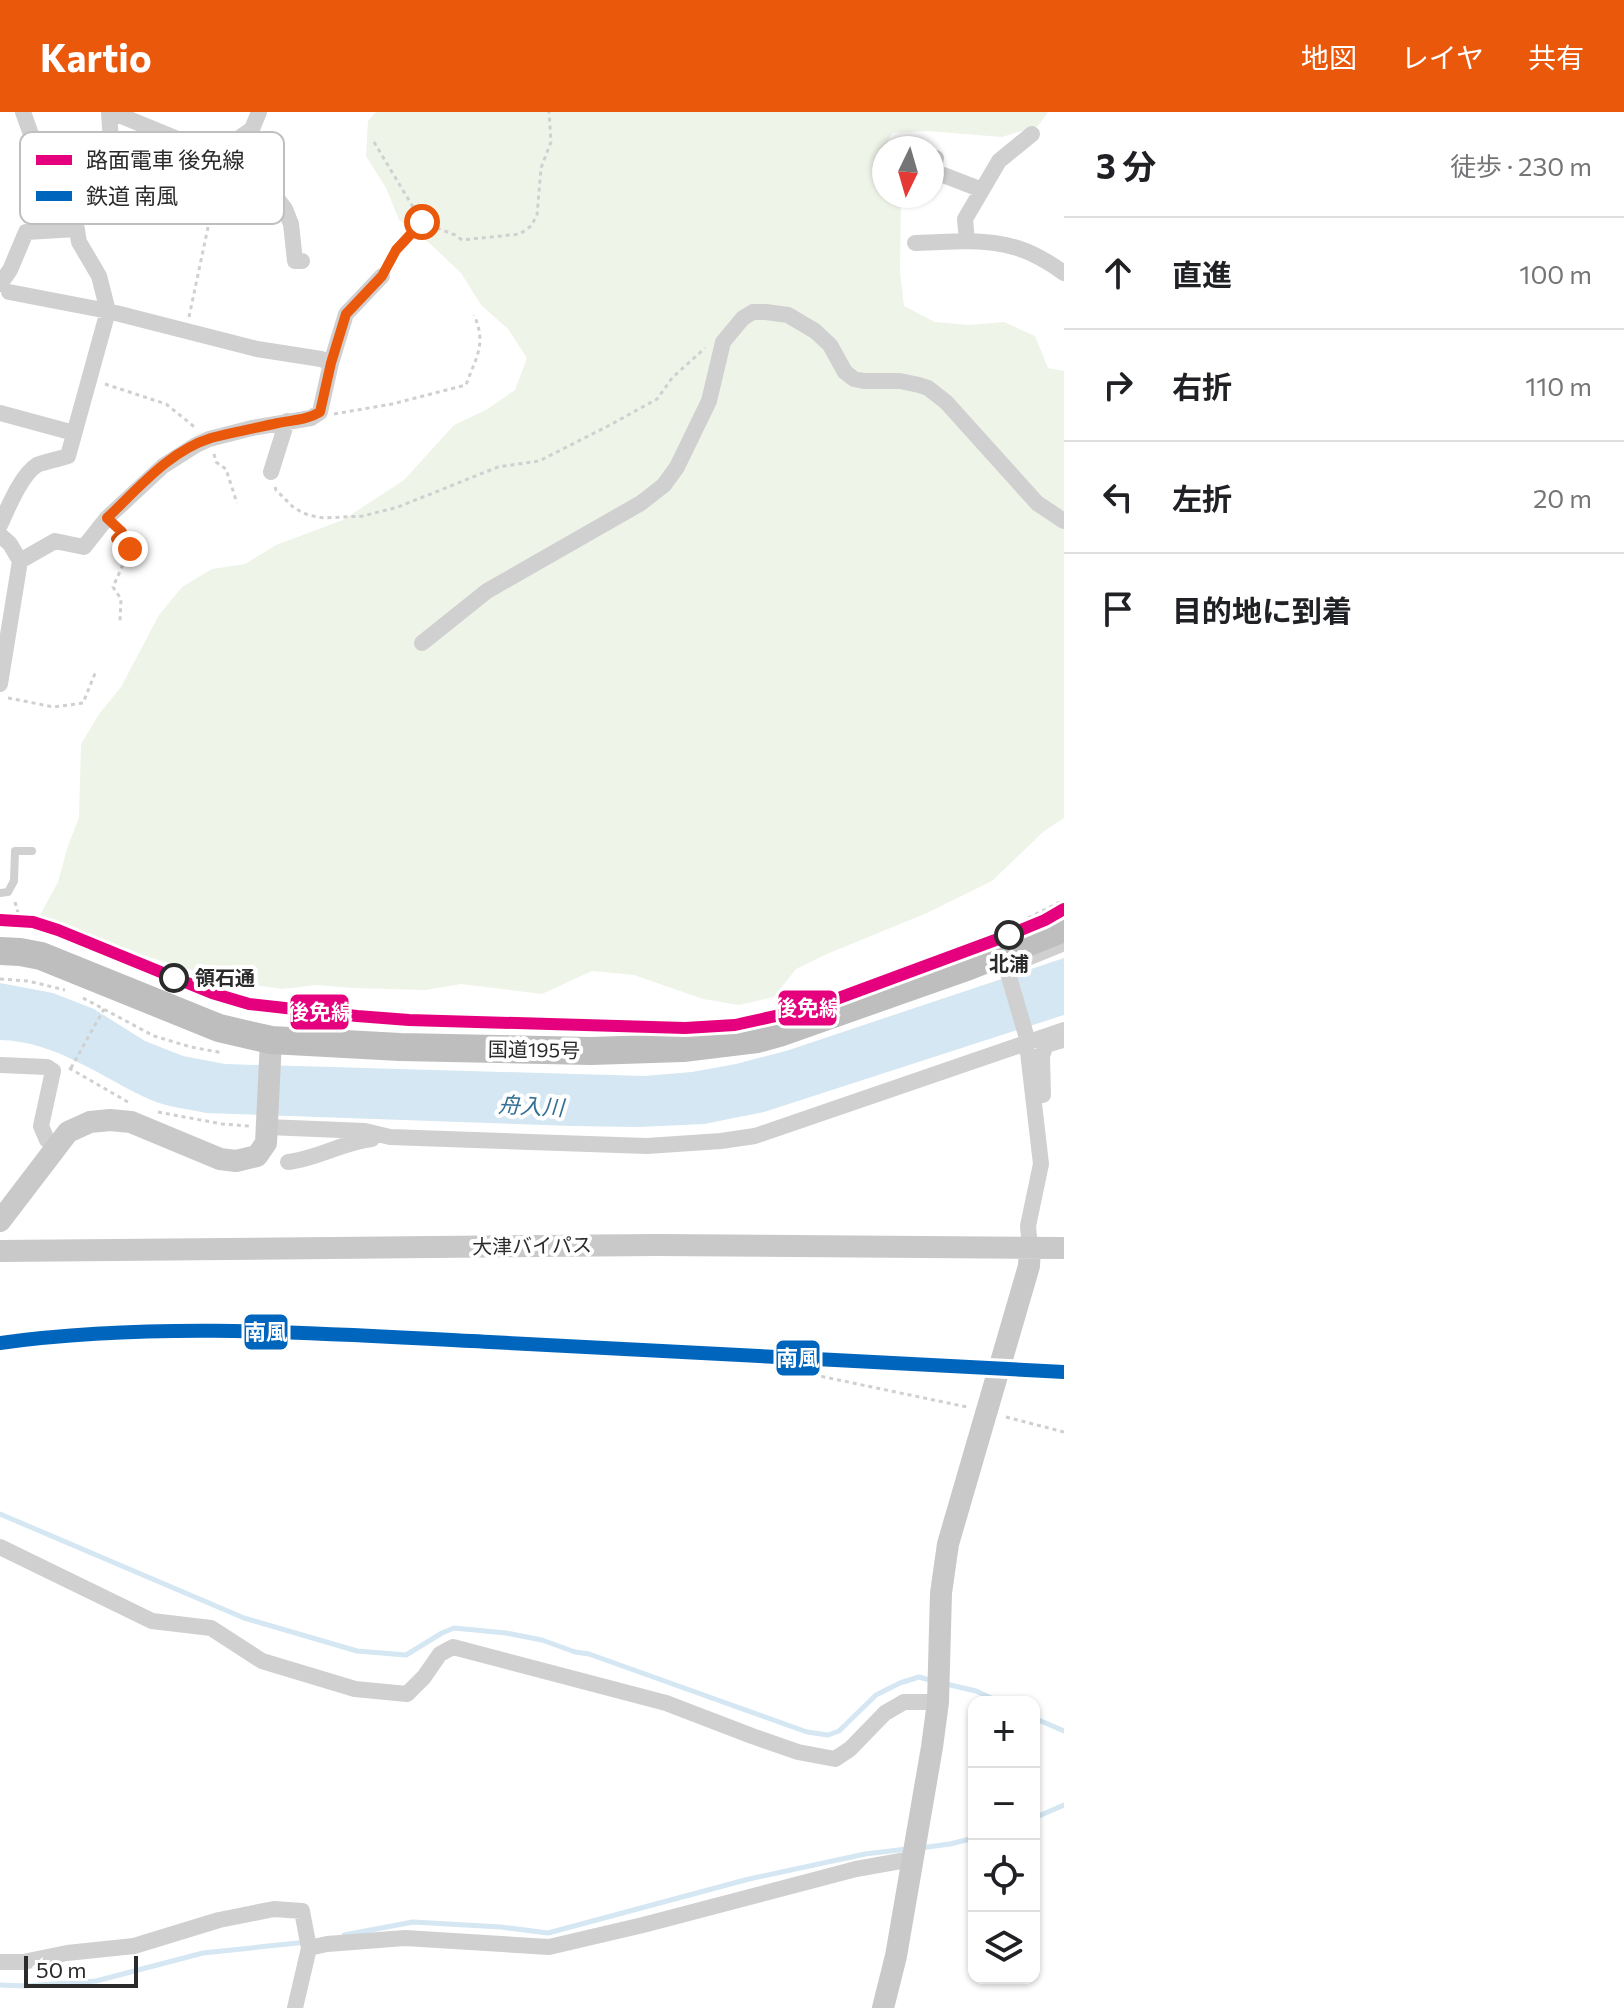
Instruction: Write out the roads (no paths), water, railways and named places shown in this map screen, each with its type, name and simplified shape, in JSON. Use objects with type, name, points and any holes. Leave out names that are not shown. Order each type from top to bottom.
[{"type":"highway","name":"国道195号","points":[[8,944],[20,952],[81,970],[270,1052],[400,1047],[591,1051],[683,1048],[757,1039],[969,966],[1064,928]]},
{"type":"main road","points":[[0,1221],[68,1132],[90,1122],[131,1122],[220,1159],[236,1161],[257,1156],[266,1143],[270,1052]]},
{"type":"main road","name":"大津バイパス","points":[[0,1251],[642,1245],[1064,1248]]},
{"type":"main road","points":[[883,2008],[896,1956],[932,1747],[938,1702],[941,1593],[948,1544],[1029,1266],[1030,1248]]},
{"type":"street","points":[[23,112],[30,132]]},
{"type":"street","points":[[111,132],[110,112],[160,132]]},
{"type":"street","points":[[248,132],[259,112]]},
{"type":"street","points":[[967,241],[965,219],[999,161],[1032,134]]},
{"type":"street","points":[[944,175],[982,190]]},
{"type":"street","points":[[284,208],[291,224],[295,261],[302,261]]},
{"type":"street","points":[[0,525],[28,475],[38,465],[68,456],[108,311],[99,276],[79,242],[76,224]]},
{"type":"street","points":[[77,229],[26,232],[4,288],[257,349],[331,363]]},
{"type":"street","points":[[915,243],[992,241],[1030,251],[1064,273]]},
{"type":"street","points":[[20,561],[55,541],[84,547],[107,518],[163,466],[196,445],[209,439],[311,418],[320,412],[346,314],[382,276]]},
{"type":"street","points":[[422,643],[487,591],[641,503],[664,485],[677,467],[709,401],[723,342],[743,318],[753,312],[788,315],[815,331],[830,345],[845,372],[854,379],[900,381],[928,388],[946,402],[1037,503],[1064,521]]},
{"type":"street","points":[[0,413],[74,433]]},
{"type":"street","points":[[271,472],[287,421]]},
{"type":"street","points":[[0,535],[10,544],[20,561],[4,632],[0,684]]},
{"type":"street","points":[[1041,1157],[1026,1039],[1007,973],[1010,965],[1064,943]]},
{"type":"street","points":[[1007,973],[1064,952]]},
{"type":"street","points":[[288,1162],[359,1140],[390,1137],[647,1146],[755,1136],[1026,1039],[1064,1030]]},
{"type":"street","points":[[1030,1248],[1028,1226],[1041,1164],[1044,1131],[1042,1056],[1046,1045],[1064,1039]]},
{"type":"street","points":[[0,1065],[47,1067],[53,1071],[41,1126],[47,1140],[56,1147]]},
{"type":"street","points":[[267,1124],[365,1131],[390,1137]]},
{"type":"street","points":[[0,1547],[152,1621],[211,1628],[262,1661],[355,1689],[407,1694],[440,1654],[453,1647],[666,1703],[798,1752],[835,1759],[850,1749],[885,1713],[904,1702],[938,1702]]},
{"type":"street","points":[[309,1948],[405,1938],[549,1947],[856,1869],[912,1859]]},
{"type":"street","points":[[0,1962],[23,1962],[67,1953],[134,1946],[219,1920],[274,1909],[302,1911],[309,1948],[295,2008]]},
{"type":"lane","points":[[0,893],[8,892],[14,881],[15,851],[32,851]]},
{"type":"water","name":"舟入川","points":[[1064,958],[1064,1015],[764,1112],[704,1124],[572,1126],[206,1113],[151,1100],[78,1062],[40,1047],[0,1040],[0,983],[53,993],[94,1009],[145,1041],[183,1056],[225,1064],[644,1076],[692,1072],[789,1050]]},
{"type":"waterway","points":[[0,1514],[244,1618],[357,1651],[406,1655],[454,1628],[506,1633],[589,1654],[807,1732],[828,1735],[839,1731],[876,1695],[919,1677],[933,1681]]},
{"type":"waterway","points":[[946,1684],[987,1696]]},
{"type":"waterway","points":[[1040,1721],[1064,1731]]},
{"type":"waterway","points":[[1040,1815],[1064,1805]]},
{"type":"waterway","points":[[920,1848],[968,1840]]},
{"type":"waterway","points":[[344,1935],[413,1922],[548,1933],[749,1879],[865,1854],[907,1849]]},
{"type":"waterway","points":[[0,1985],[96,1981],[203,1953],[307,1942]]},
{"type":"tram line","name":"後免線","points":[[0,920],[33,922],[58,930],[212,993],[249,1004],[409,1020],[685,1028],[735,1025],[828,1002],[1009,935],[1064,909]]},
{"type":"rail line","name":"南風","points":[[0,1343],[122,1332],[245,1331],[1064,1372]]},
{"type":"place","name":"北浦","points":[[1009,935]]},
{"type":"place","name":"領石通","points":[[174,978]]}]
